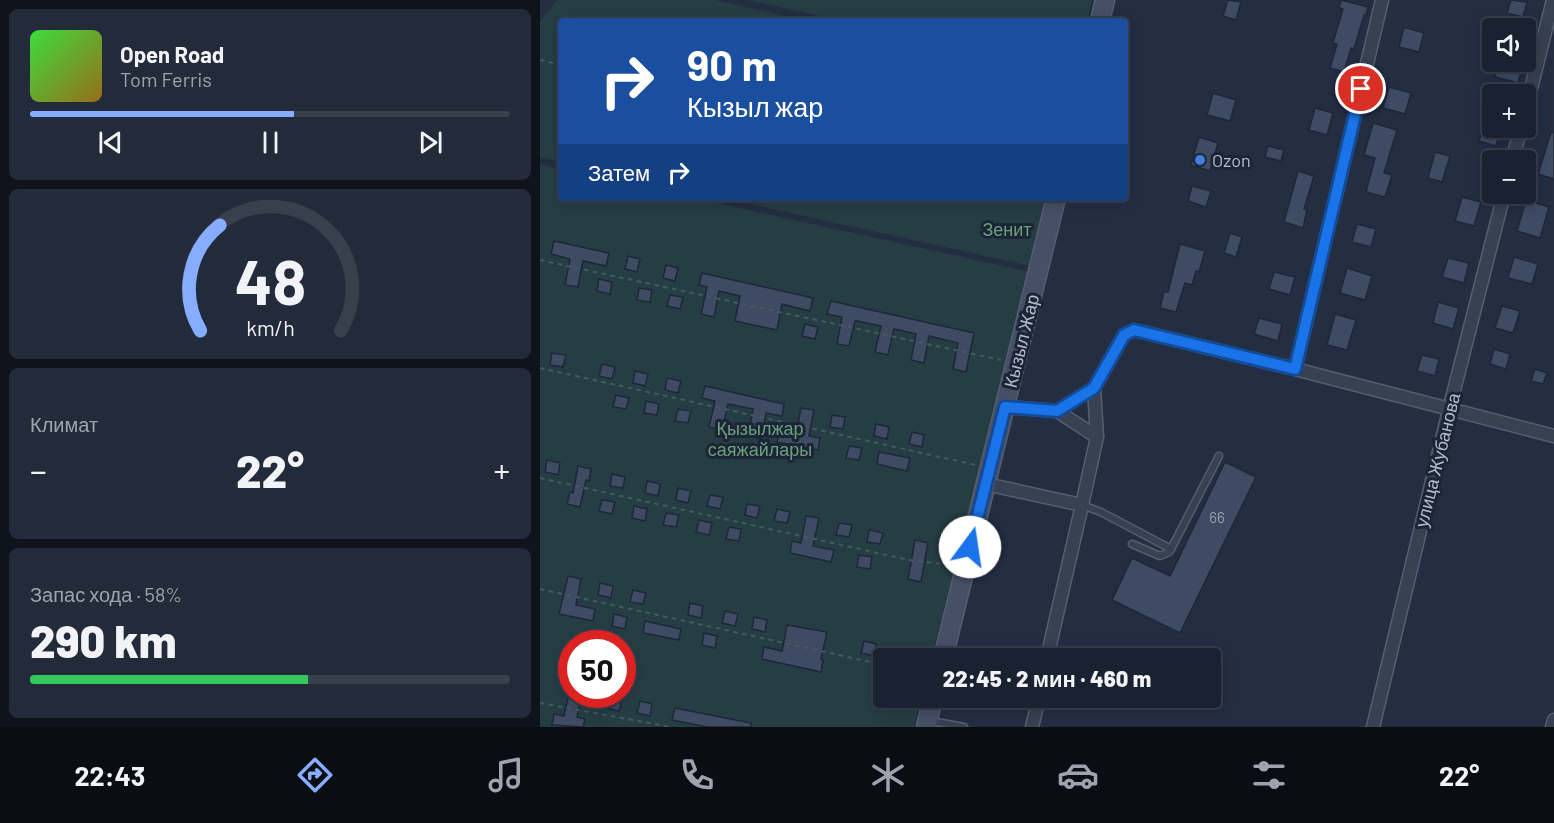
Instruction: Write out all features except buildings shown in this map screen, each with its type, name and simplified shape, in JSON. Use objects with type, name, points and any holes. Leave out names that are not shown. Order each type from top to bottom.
[{"type":"main road","points":[[1101,18],[1105,0]]},
{"type":"main road","name":"Кызыл Жар","points":[[945,648],[1055,201]]},
{"type":"main road","points":[[926,724],[930,708]]},
{"type":"street","points":[[1296,363],[1382,0]]},
{"type":"street","points":[[1532,84],[1553,0]]},
{"type":"street","name":"улица Жубанова","points":[[1373,727],[1449,410],[1501,204]]},
{"type":"street","points":[[1097,437],[1057,411],[1094,388],[1124,335],[1134,330],[1296,363],[1449,410],[1554,436]]},
{"type":"street","points":[[1049,648],[1097,437],[1094,388]]},
{"type":"street","name":"Кызыл Жар","points":[[1005,407],[1057,411]]},
{"type":"street","points":[[986,483],[1082,505]]},
{"type":"street","points":[[1032,727],[1037,708]]},
{"type":"street","points":[[1552,727],[1554,720]]},
{"type":"lane","points":[[1132,544],[1160,556],[1165,555],[1171,549],[1219,456]]},
{"type":"lane","points":[[1082,505],[1101,512],[1171,549]]},
{"type":"lane","points":[[926,724],[964,727]]},
{"type":"path","points":[[540,60],[558,63]]},
{"type":"path","points":[[540,260],[1016,363]]},
{"type":"path","points":[[540,368],[958,462],[990,465]]},
{"type":"path","points":[[540,478],[909,560],[965,568]]},
{"type":"path","points":[[540,589],[873,663]]},
{"type":"path","points":[[540,703],[671,727]]},
{"type":"green space","points":[[557,0],[715,0],[795,18],[558,18],[558,161],[540,157],[540,22]]},
{"type":"green space","points":[[749,0],[1092,0],[1088,18],[828,18]]},
{"type":"green space","name":"Қызылжар саяжайлары","points":[[540,164],[558,168],[558,201],[708,201],[1030,272],[934,648],[873,648],[873,708],[919,708],[914,727],[540,727]]},
{"type":"green space","name":"Зенит","points":[[738,201],[1045,201],[1031,266]]},
{"type":"place","name":"Ozon","points":[[1200,160]]},
{"type":"route","points":[[970,547],[1005,407],[1057,411],[1094,388],[1124,335],[1134,330],[1295,369],[1361,89]]}]
